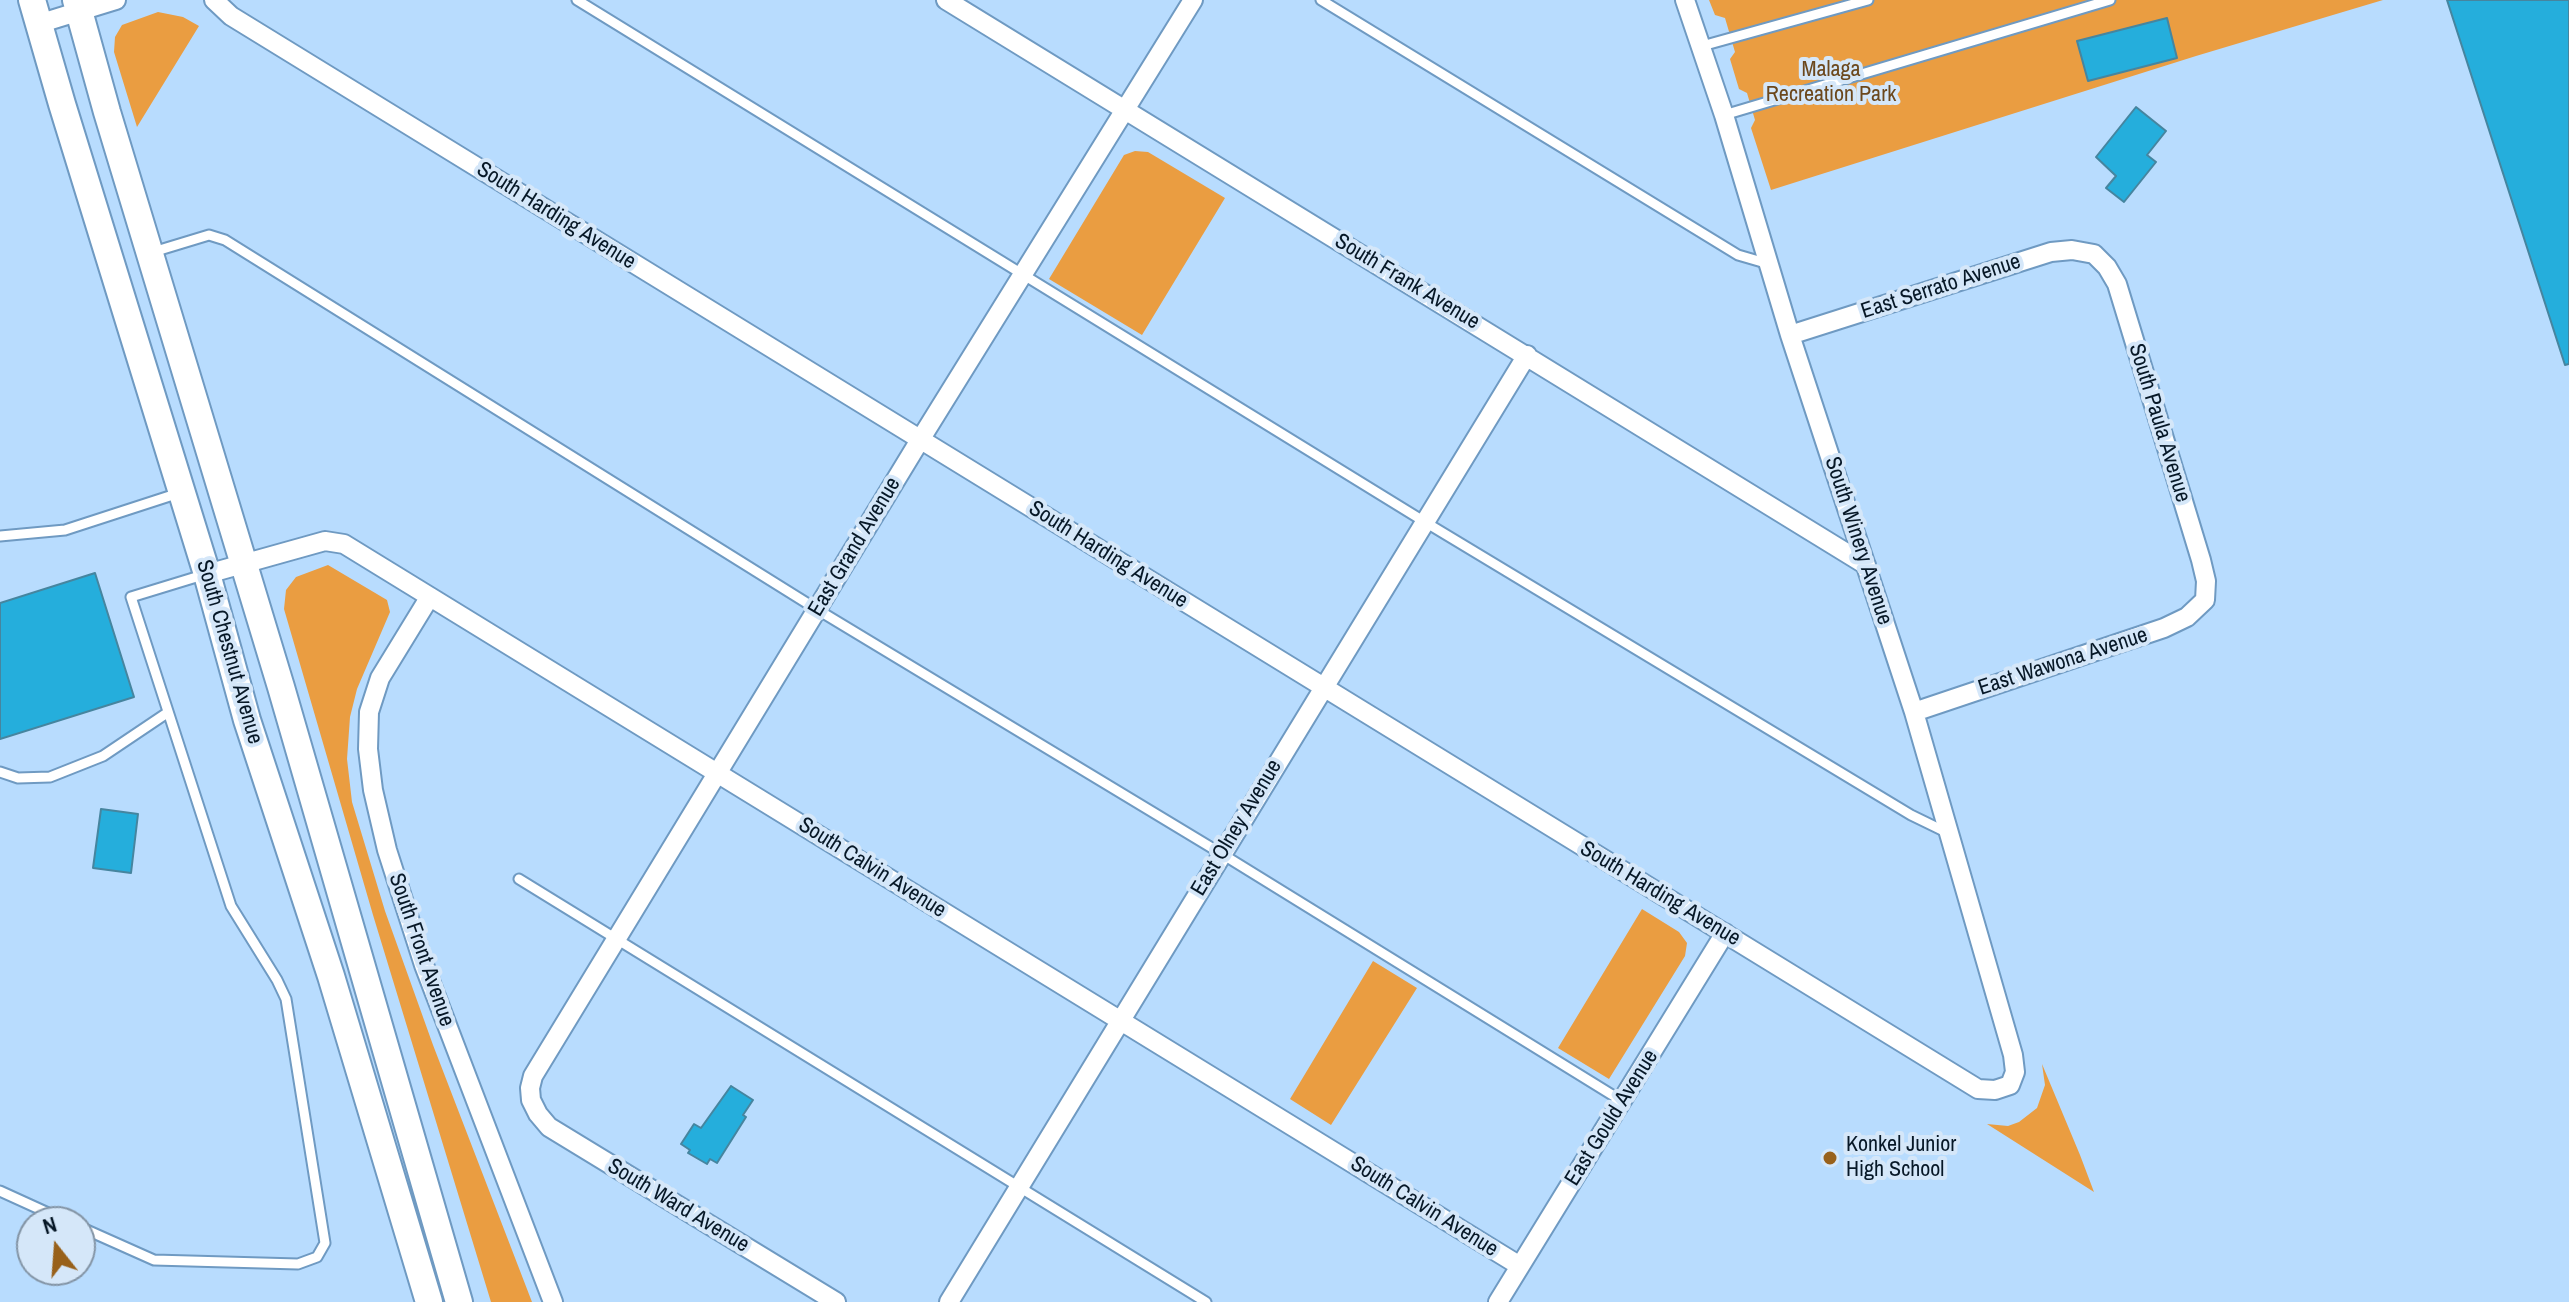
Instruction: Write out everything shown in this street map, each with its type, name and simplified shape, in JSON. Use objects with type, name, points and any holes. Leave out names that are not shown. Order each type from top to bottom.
[{"type":"main road","name":"South Chestnut Avenue","points":[[78,6],[459,1302]]},
{"type":"main road","name":"South Chestnut Avenue","points":[[35,12],[207,574],[247,720],[331,976],[429,1302]]},
{"type":"street","points":[[35,12],[116,0]]},
{"type":"street","name":"South Harding Avenue","points":[[214,0],[244,24],[1978,1089],[1995,1090],[2010,1085]]},
{"type":"street","name":"South Frank Avenue","points":[[946,0],[1866,565]]},
{"type":"street","name":"East Grand Avenue","points":[[531,1100],[533,1076],[920,440],[1193,0]]},
{"type":"street","name":"South Winery Avenue","points":[[1685,0],[1724,115],[1790,335],[1914,712],[2013,1055],[2015,1072],[2010,1085]]},
{"type":"street","name":"East Serrato Avenue","points":[[1790,335],[2051,252],[2072,250],[2094,254]]},
{"type":"street","name":"South Paula Avenue","points":[[2094,254],[2107,267],[2117,284],[2201,560],[2206,581],[2205,600]]},
{"type":"street","name":"East Olney Avenue","points":[[949,1302],[1527,355]]},
{"type":"street","name":"South Calvin Avenue","points":[[207,574],[325,541],[344,544],[1520,1266]]},
{"type":"street","name":"South Front Avenue","points":[[429,598],[380,678],[369,712],[368,749],[373,790],[387,850],[424,965],[553,1302]]},
{"type":"street","name":"East Wawona Avenue","points":[[1914,712],[2164,628],[2187,617],[2205,600]]},
{"type":"street","name":"East Gould Avenue","points":[[1498,1302],[1725,933]]},
{"type":"street","name":"South Ward Avenue","points":[[531,1100],[549,1127],[836,1302]]},
{"type":"lane","points":[[577,0],[1425,522],[1897,807],[1949,833]]},
{"type":"lane","points":[[1321,0],[1738,255],[1769,264]]},
{"type":"lane","points":[[1702,46],[1868,0]]},
{"type":"lane","points":[[1724,115],[2110,0]]},
{"type":"lane","points":[[150,253],[209,235],[225,240],[818,610],[1622,1101]]},
{"type":"lane","points":[[0,536],[65,530],[182,492]]},
{"type":"lane","points":[[96,1234],[154,1260],[298,1264],[317,1257],[325,1243],[286,999],[231,906],[131,597],[207,574]]},
{"type":"lane","points":[[0,772],[18,778],[50,777],[103,756],[167,713]]},
{"type":"lane","points":[[519,879],[1206,1302]]},
{"type":"lane","points":[[0,1191],[33,1206]]},
{"type":"green space","name":"Malaga Recreation Park","points":[[1709,0],[2383,0],[1771,190],[1751,128],[1755,120],[1747,93],[1739,89],[1730,59],[1735,52],[1725,18],[1715,15]]},
{"type":"green space","points":[[158,12],[183,17],[199,26],[137,127],[114,52],[115,37],[122,25]]},
{"type":"green space","points":[[1135,151],[1148,152],[1225,198],[1142,335],[1049,279],[1124,155]]},
{"type":"green space","points":[[328,565],[387,600],[390,612],[357,689],[350,717],[347,759],[352,802],[385,911],[433,1045],[532,1302],[491,1302],[284,609],[286,590],[296,577]]},
{"type":"green space","points":[[1642,909],[1679,932],[1687,943],[1685,956],[1609,1079],[1558,1048]]},
{"type":"green space","points":[[1373,961],[1417,988],[1331,1125],[1290,1099]]},
{"type":"green space","points":[[2042,1064],[2094,1192],[1987,1124],[2008,1126],[2019,1122],[2037,1108],[2045,1085]]},
{"type":"building","points":[[2447,0],[2569,0],[2569,364],[2565,365]]},
{"type":"building","points":[[2167,18],[2177,58],[2088,81],[2077,41]]},
{"type":"building","points":[[2136,107],[2166,131],[2147,155],[2156,162],[2124,202],[2106,188],[2116,176],[2096,157]]},
{"type":"building","points":[[95,573],[134,697],[0,739],[0,603]]},
{"type":"building","points":[[101,809],[138,814],[131,873],[93,868]]},
{"type":"building","points":[[731,1086],[753,1100],[717,1163],[710,1159],[707,1164],[688,1153],[690,1150],[681,1144],[694,1124],[701,1128]]},
{"type":"place","name":"Konkel Junior High School","points":[[1830,1158]]}]
